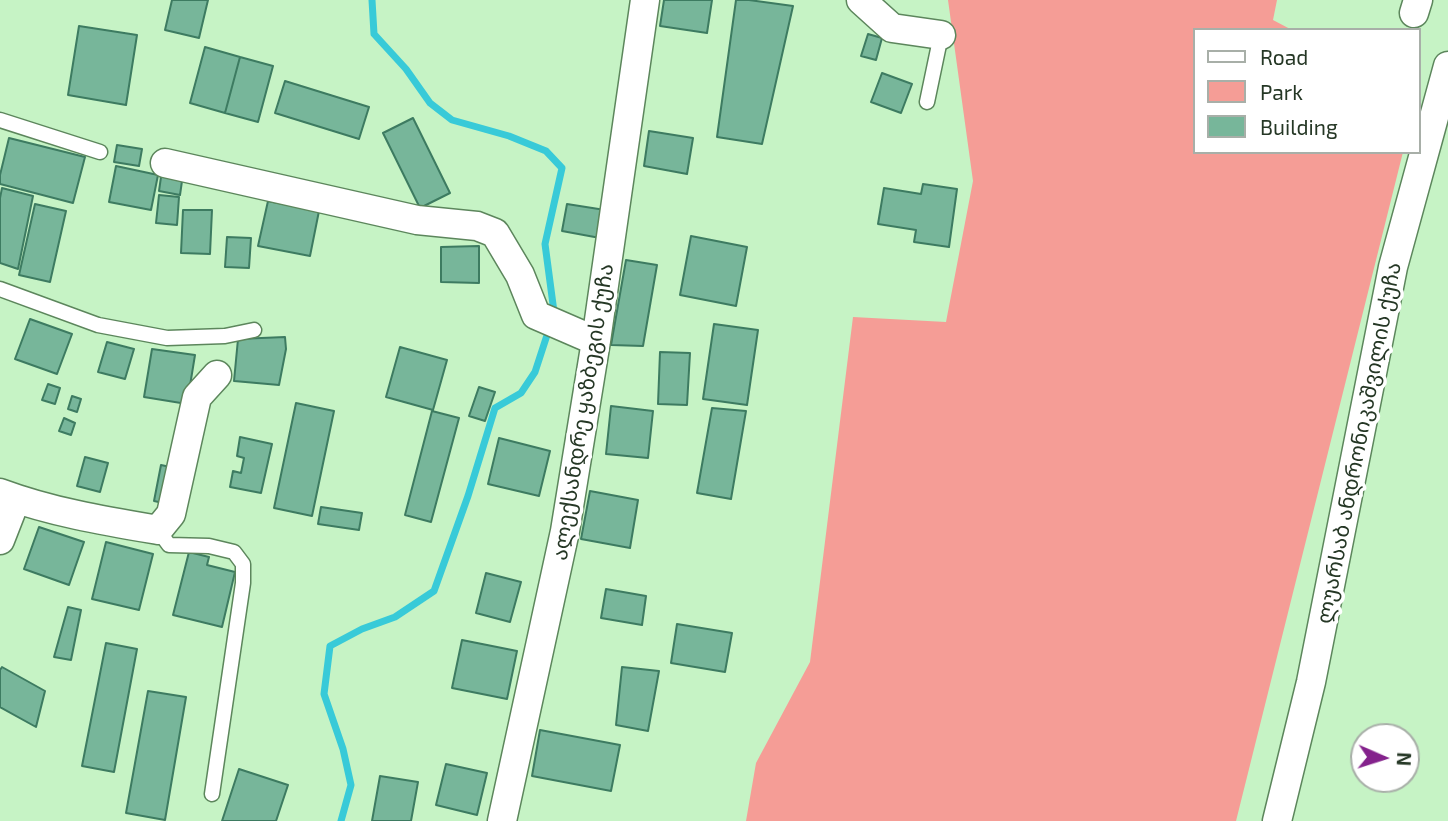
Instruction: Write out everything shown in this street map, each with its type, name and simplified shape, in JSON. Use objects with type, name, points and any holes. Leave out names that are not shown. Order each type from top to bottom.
[{"type":"street","name":"ალექსანდრე ყაზბეგის ქუჩა","points":[[502,821],[565,531],[588,338],[645,0]]},
{"type":"street","points":[[860,0],[892,28],[941,35]]},
{"type":"street","name":"ლუარსაბ ანდრონიკაშვილის ქუჩა","points":[[1277,821],[1311,681],[1393,267],[1448,66]]},
{"type":"street","points":[[165,163],[417,220],[477,226],[495,233],[520,275],[536,315],[588,338]]},
{"type":"street","points":[[0,540],[8,496],[96,520],[158,530],[172,514],[197,397],[217,375]]},
{"type":"lane","points":[[927,102],[941,35]]},
{"type":"lane","points":[[0,120],[100,152]]},
{"type":"lane","points":[[0,289],[98,325],[167,338],[225,336],[254,330]]},
{"type":"lane","points":[[158,530],[169,545],[209,546],[234,552],[243,564],[243,583],[212,794]]},
{"type":"green space","points":[[948,0],[1277,0],[1273,20],[1288,28],[1192,28],[1192,154],[1403,154],[1236,821],[746,821],[756,763],[810,662],[853,317],[946,322],[973,181]]},
{"type":"building","points":[[172,0],[208,0],[199,38],[165,30]]},
{"type":"building","points":[[664,0],[712,0],[707,33],[660,26]]},
{"type":"building","points":[[736,0],[793,6],[762,144],[717,137]]},
{"type":"building","points":[[79,26],[137,35],[126,105],[68,95]]},
{"type":"building","points":[[868,34],[882,38],[876,60],[861,56]]},
{"type":"building","points":[[205,47],[240,57],[225,113],[190,103]]},
{"type":"building","points":[[240,57],[273,66],[258,122],[225,113]]},
{"type":"building","points":[[882,73],[912,84],[901,113],[871,102]]},
{"type":"building","points":[[285,81],[369,107],[359,139],[275,113]]},
{"type":"building","points":[[413,118],[450,193],[420,208],[383,133]]},
{"type":"building","points":[[649,131],[693,138],[687,174],[644,166]]},
{"type":"building","points":[[9,138],[85,157],[73,203],[0,184]]},
{"type":"building","points":[[117,145],[142,149],[139,166],[114,162]]},
{"type":"building","points":[[116,166],[158,175],[151,210],[109,202]]},
{"type":"building","points":[[162,170],[183,174],[180,195],[159,191]]},
{"type":"building","points":[[923,184],[957,189],[949,247],[914,242],[916,230],[878,224],[884,188],[921,194]]},
{"type":"building","points":[[2,188],[33,196],[18,269],[0,263]]},
{"type":"building","points":[[159,195],[179,197],[177,225],[156,223]]},
{"type":"building","points":[[268,201],[319,211],[310,256],[258,246]]},
{"type":"building","points":[[35,204],[66,211],[50,282],[19,275]]},
{"type":"building","points":[[567,204],[605,210],[600,238],[562,231]]},
{"type":"building","points":[[183,210],[212,210],[210,254],[181,253]]},
{"type":"building","points":[[691,236],[747,247],[736,306],[680,295]]},
{"type":"building","points":[[227,237],[251,238],[249,268],[225,267]]},
{"type":"building","points":[[479,246],[479,283],[441,282],[441,247]]},
{"type":"building","points":[[626,260],[657,265],[643,346],[611,345]]},
{"type":"building","points":[[30,319],[72,334],[57,374],[15,359]]},
{"type":"building","points":[[714,324],[758,330],[747,405],[703,399]]},
{"type":"building","points":[[285,337],[286,349],[279,385],[234,381],[238,339]]},
{"type":"building","points":[[107,342],[134,349],[125,379],[98,372]]},
{"type":"building","points":[[400,347],[447,360],[433,410],[386,397]]},
{"type":"building","points":[[152,349],[195,355],[187,404],[144,397]]},
{"type":"building","points":[[660,352],[690,353],[687,405],[658,404]]},
{"type":"building","points":[[48,384],[60,388],[55,404],[42,400]]},
{"type":"building","points":[[479,387],[495,392],[485,421],[469,416]]},
{"type":"building","points":[[72,396],[81,399],[77,412],[68,409]]},
{"type":"building","points":[[296,403],[334,411],[312,516],[274,508]]},
{"type":"building","points":[[611,406],[653,411],[648,458],[606,454]]},
{"type":"building","points":[[712,408],[746,411],[731,499],[697,493]]},
{"type":"building","points":[[432,411],[459,418],[431,522],[405,515]]},
{"type":"building","points":[[64,418],[75,423],[71,435],[59,431]]},
{"type":"building","points":[[240,437],[272,444],[261,493],[230,487],[233,471],[241,473],[244,458],[237,456]]},
{"type":"building","points":[[499,438],[550,451],[539,496],[488,484]]},
{"type":"building","points":[[85,457],[108,463],[100,492],[77,486]]},
{"type":"building","points":[[161,465],[175,468],[168,504],[154,501]]},
{"type":"building","points":[[590,491],[638,500],[630,548],[581,539]]},
{"type":"building","points":[[321,507],[362,513],[359,530],[318,524]]},
{"type":"building","points":[[39,527],[84,542],[69,585],[24,569]]},
{"type":"building","points":[[106,542],[153,554],[139,610],[92,599]]},
{"type":"building","points":[[189,552],[209,557],[207,565],[235,572],[222,627],[173,615]]},
{"type":"building","points":[[486,573],[521,582],[510,622],[476,613]]},
{"type":"building","points":[[606,589],[646,596],[642,625],[601,618]]},
{"type":"building","points":[[68,607],[81,610],[71,660],[54,657]]},
{"type":"building","points":[[677,624],[732,633],[725,672],[671,663]]},
{"type":"building","points":[[462,640],[517,651],[507,699],[452,688]]},
{"type":"building","points":[[106,643],[137,649],[114,772],[82,766]]},
{"type":"building","points":[[2,667],[45,691],[36,727],[0,707]]},
{"type":"building","points":[[622,667],[659,671],[648,731],[616,725]]},
{"type":"building","points":[[148,691],[186,697],[165,820],[126,813]]},
{"type":"building","points":[[540,730],[620,745],[611,791],[532,776]]},
{"type":"building","points":[[446,764],[487,773],[477,815],[436,805]]},
{"type":"building","points":[[239,769],[288,785],[276,821],[222,821]]},
{"type":"building","points":[[380,776],[418,782],[411,821],[372,821]]},
{"type":"waterway","points":[[372,0],[374,34],[406,69],[430,103],[452,120],[509,136],[546,151],[562,168],[545,244],[553,315]]},
{"type":"waterway","points":[[341,821],[351,785],[343,749],[324,694],[330,646],[362,629],[395,617],[434,591],[468,496],[495,408],[521,393],[535,372],[550,326]]}]
